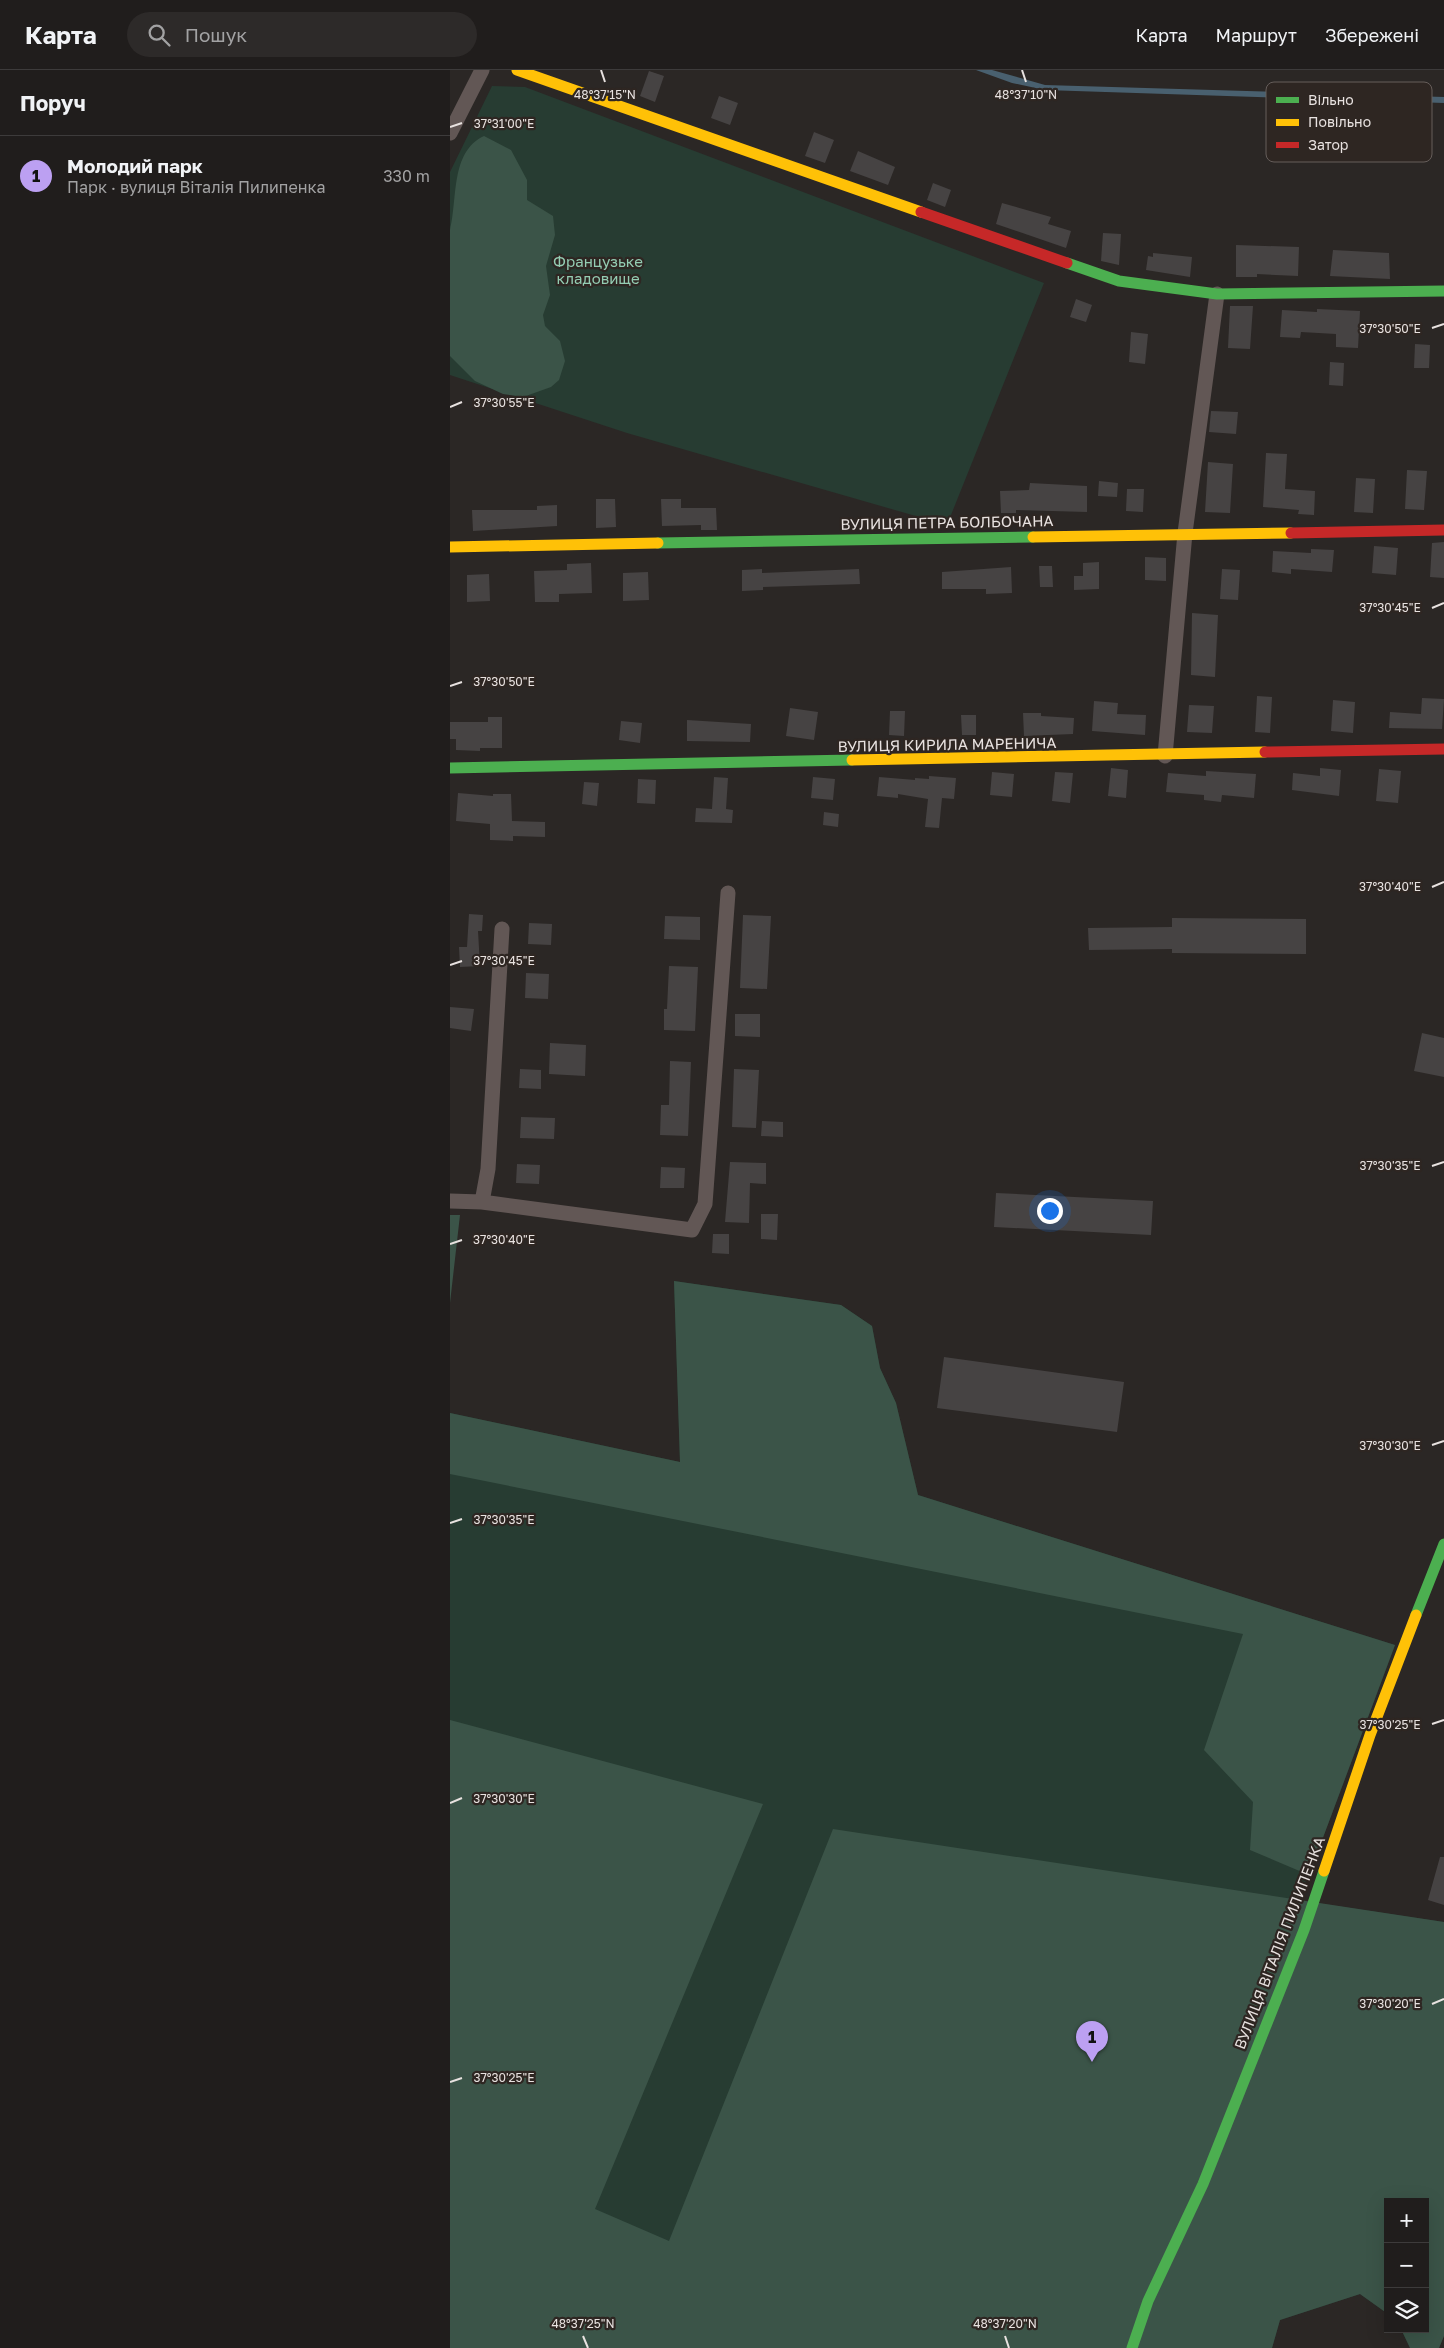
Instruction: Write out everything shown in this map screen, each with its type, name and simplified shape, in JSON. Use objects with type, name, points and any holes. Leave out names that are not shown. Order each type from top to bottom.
[{"type":"street","points":[[450,133],[482,70]]},
{"type":"street","points":[[517,70],[1119,281],[1217,294],[1444,291]]},
{"type":"street","points":[[1165,756],[1186,533],[1217,294]]},
{"type":"street","name":"ВУЛИЦЯ ПЕТРА БОЛБОЧАНА","points":[[450,548],[1186,533],[1444,530]]},
{"type":"street","name":"ВУЛИЦЯ КИРИЛА МАРЕНИЧА","points":[[450,768],[1165,756],[1444,749]]},
{"type":"street","points":[[450,1201],[482,1202],[692,1230],[705,1204],[728,893]]},
{"type":"street","points":[[482,1202],[488,1169],[502,929]]},
{"type":"street","name":"ВУЛИЦЯ ВІТАЛІЯ ПИЛИПЕНКА","points":[[1132,2348],[1148,2301],[1204,2184],[1304,1930],[1370,1735],[1444,1544]]},
{"type":"green space","name":"Французьке кладовище","points":[[492,86],[525,87],[1044,283],[947,525],[627,433],[450,375],[450,172]]},
{"type":"green space","points":[[484,136],[511,150],[527,180],[527,200],[553,216],[555,235],[546,266],[550,295],[543,315],[545,326],[560,341],[565,361],[559,380],[551,387],[523,397],[503,394],[475,381],[450,356],[450,230],[457,177],[465,153],[473,143]]},
{"type":"green space","points":[[450,1215],[460,1215],[450,1303]]},
{"type":"green space","points":[[674,1281],[841,1305],[872,1326],[880,1368],[896,1403],[918,1495],[1395,1645],[1309,1875],[1297,1900],[1444,1922],[1444,2336],[1439,2348],[1410,2348],[1403,2333],[1429,2333],[1429,2198],[1384,2198],[1384,2311],[1360,2294],[1280,2320],[1272,2348],[450,2348],[450,1413],[680,1462]]},
{"type":"green space","points":[[674,1281],[841,1305],[872,1326],[880,1368],[896,1403],[918,1495],[1395,1645],[1309,1875],[1250,1850],[1253,1802],[1204,1750],[1243,1634],[450,1474],[450,1413],[680,1462]]},
{"type":"green space","points":[[450,1720],[763,1804],[595,2209],[669,2241],[833,1829],[1444,1922],[1444,2336],[1439,2348],[1410,2348],[1403,2333],[1429,2333],[1429,2198],[1384,2198],[1384,2311],[1360,2294],[1280,2320],[1272,2348],[450,2348]]},
{"type":"water","points":[[976,70],[992,70],[1045,85],[1266,92],[1266,97],[1045,90],[1012,83]]},
{"type":"water","points":[[1432,97],[1444,97],[1444,103],[1432,103]]},
{"type":"building","points":[[649,71],[664,76],[655,102],[640,96]]},
{"type":"building","points":[[719,96],[738,103],[730,125],[711,118]]},
{"type":"building","points":[[814,132],[834,140],[825,163],[805,156]]},
{"type":"building","points":[[858,151],[895,167],[888,185],[850,171]]},
{"type":"building","points":[[933,183],[951,190],[945,207],[927,200]]},
{"type":"building","points":[[1002,203],[1051,217],[1048,224],[1071,231],[1066,248],[996,224]]},
{"type":"building","points":[[1103,233],[1121,234],[1119,265],[1101,261]]},
{"type":"building","points":[[1236,245],[1299,247],[1298,276],[1257,274],[1257,277],[1236,277]]},
{"type":"building","points":[[1333,250],[1389,253],[1390,279],[1330,276]]},
{"type":"building","points":[[1153,253],[1192,257],[1190,277],[1146,270],[1148,256],[1153,257]]},
{"type":"building","points":[[1076,299],[1092,305],[1086,322],[1070,317]]},
{"type":"building","points":[[1230,306],[1253,306],[1250,349],[1228,348]]},
{"type":"building","points":[[1317,309],[1360,311],[1358,348],[1336,347],[1336,334],[1301,332],[1300,338],[1280,337],[1282,310],[1317,312]]},
{"type":"building","points":[[1131,332],[1148,334],[1145,364],[1129,362]]},
{"type":"building","points":[[1415,344],[1430,345],[1429,368],[1414,368]]},
{"type":"building","points":[[1330,362],[1344,363],[1343,386],[1329,385]]},
{"type":"building","points":[[1211,411],[1238,412],[1236,434],[1209,432]]},
{"type":"building","points":[[1266,453],[1287,454],[1285,489],[1315,491],[1314,515],[1298,514],[1299,510],[1263,507]]},
{"type":"building","points":[[1208,462],[1233,464],[1230,513],[1205,512]]},
{"type":"building","points":[[1407,470],[1427,471],[1424,510],[1405,509]]},
{"type":"building","points":[[1356,478],[1375,479],[1373,513],[1354,512]]},
{"type":"building","points":[[1099,481],[1118,483],[1117,497],[1098,496]]},
{"type":"building","points":[[1030,483],[1087,486],[1087,512],[1016,510],[1016,513],[1001,513],[1000,491],[1029,490]]},
{"type":"building","points":[[1127,489],[1144,489],[1143,512],[1126,511]]},
{"type":"building","points":[[596,499],[615,499],[616,527],[596,528]]},
{"type":"building","points":[[661,499],[681,499],[681,508],[716,508],[717,530],[701,530],[701,525],[662,526]]},
{"type":"building","points":[[557,505],[557,526],[473,531],[472,510],[537,510],[537,506]]},
{"type":"building","points":[[1444,542],[1444,578],[1430,577],[1432,543]]},
{"type":"building","points":[[1374,546],[1398,548],[1396,575],[1372,573]]},
{"type":"building","points":[[1311,549],[1334,550],[1332,572],[1291,569],[1291,574],[1272,572],[1273,551],[1311,553]]},
{"type":"building","points":[[1145,557],[1166,558],[1166,581],[1145,580]]},
{"type":"building","points":[[1099,562],[1099,589],[1074,590],[1074,576],[1083,576],[1083,563]]},
{"type":"building","points":[[591,563],[592,593],[559,594],[559,602],[535,602],[534,571],[567,570],[567,564]]},
{"type":"building","points":[[1039,566],[1052,566],[1053,587],[1040,587]]},
{"type":"building","points":[[1011,567],[1012,593],[986,594],[986,589],[942,589],[942,572]]},
{"type":"building","points":[[762,569],[762,573],[859,569],[860,584],[763,587],[763,590],[742,591],[742,570]]},
{"type":"building","points":[[1222,569],[1240,570],[1238,600],[1220,599]]},
{"type":"building","points":[[648,572],[649,600],[623,601],[623,573]]},
{"type":"building","points":[[489,574],[490,601],[467,602],[467,575]]},
{"type":"building","points":[[1192,613],[1218,615],[1215,677],[1191,675]]},
{"type":"building","points":[[1257,696],[1272,697],[1270,733],[1255,732]]},
{"type":"building","points":[[1422,698],[1444,699],[1442,729],[1389,728],[1390,712],[1421,714]]},
{"type":"building","points":[[1333,700],[1355,702],[1353,733],[1331,731]]},
{"type":"building","points":[[1094,701],[1118,703],[1117,714],[1146,715],[1145,735],[1092,731]]},
{"type":"building","points":[[1189,705],[1214,706],[1212,733],[1187,732]]},
{"type":"building","points":[[790,708],[818,712],[814,740],[786,736]]},
{"type":"building","points":[[890,711],[905,711],[904,736],[889,735]]},
{"type":"building","points":[[1023,713],[1041,713],[1041,716],[1074,718],[1073,734],[1024,736]]},
{"type":"building","points":[[961,715],[976,715],[976,735],[962,735]]},
{"type":"building","points":[[488,717],[502,717],[502,748],[480,748],[480,751],[456,750],[456,739],[450,739],[450,722],[488,722]]},
{"type":"building","points":[[687,720],[751,724],[750,742],[687,741]]},
{"type":"building","points":[[621,721],[642,723],[640,743],[619,740]]},
{"type":"building","points":[[1111,768],[1128,770],[1126,798],[1108,796]]},
{"type":"building","points":[[1320,768],[1341,770],[1339,796],[1292,790],[1293,773],[1320,776]]},
{"type":"building","points":[[1379,769],[1401,771],[1398,803],[1376,801]]},
{"type":"building","points":[[1206,771],[1256,774],[1254,798],[1222,795],[1221,802],[1204,800],[1204,795],[1166,792],[1168,773],[1206,776]]},
{"type":"building","points":[[992,772],[1014,774],[1012,797],[990,795]]},
{"type":"building","points":[[1055,772],[1073,773],[1070,803],[1052,801]]},
{"type":"building","points":[[929,776],[956,778],[954,799],[942,798],[939,828],[925,827],[928,799],[898,794],[898,798],[877,796],[879,777],[915,780],[915,778],[929,779]]},
{"type":"building","points":[[714,777],[728,778],[726,809],[733,810],[732,823],[695,822],[696,808],[712,809]]},
{"type":"building","points":[[813,777],[835,779],[833,800],[811,798]]},
{"type":"building","points":[[638,779],[656,780],[655,804],[637,803]]},
{"type":"building","points":[[584,782],[599,783],[597,806],[582,804]]},
{"type":"building","points":[[458,793],[493,796],[493,794],[511,794],[512,821],[545,822],[545,837],[513,836],[513,841],[490,840],[490,824],[456,821]]},
{"type":"building","points":[[824,812],[839,814],[838,827],[823,825]]},
{"type":"building","points":[[469,914],[483,915],[482,931],[478,931],[480,966],[460,967],[459,947],[467,947]]},
{"type":"building","points":[[743,915],[771,916],[767,989],[740,988]]},
{"type":"building","points":[[665,916],[700,917],[700,940],[664,939]]},
{"type":"building","points":[[1172,918],[1306,919],[1306,954],[1172,953],[1172,949],[1089,950],[1088,928],[1172,927]]},
{"type":"building","points":[[529,923],[552,924],[551,945],[528,944]]},
{"type":"building","points":[[669,966],[698,967],[695,1031],[664,1030],[664,1009],[667,1009]]},
{"type":"building","points":[[526,973],[549,974],[548,999],[525,998]]},
{"type":"building","points":[[450,1007],[474,1009],[471,1031],[450,1028]]},
{"type":"building","points":[[735,1014],[760,1014],[760,1037],[735,1036]]},
{"type":"building","points":[[1422,1033],[1444,1038],[1444,1077],[1414,1071]]},
{"type":"building","points":[[550,1043],[586,1045],[585,1076],[549,1074]]},
{"type":"building","points":[[670,1061],[691,1062],[688,1136],[660,1135],[661,1105],[669,1105]]},
{"type":"building","points":[[520,1069],[541,1070],[541,1089],[519,1088]]},
{"type":"building","points":[[734,1069],[759,1070],[756,1128],[732,1127]]},
{"type":"building","points":[[521,1117],[555,1118],[554,1139],[520,1138]]},
{"type":"building","points":[[762,1121],[783,1122],[783,1137],[761,1136]]},
{"type":"building","points":[[730,1162],[766,1163],[766,1184],[750,1183],[749,1223],[725,1222]]},
{"type":"building","points":[[517,1164],[540,1165],[539,1184],[516,1183]]},
{"type":"building","points":[[661,1167],[685,1168],[684,1188],[660,1188]]},
{"type":"building","points":[[996,1193],[1153,1201],[1151,1235],[994,1227]]},
{"type":"building","points":[[761,1214],[778,1214],[777,1240],[761,1239]]},
{"type":"building","points":[[713,1234],[729,1234],[729,1254],[712,1253]]},
{"type":"building","points":[[944,1357],[1124,1382],[1117,1432],[937,1408]]},
{"type":"building","points":[[1440,1857],[1444,1857],[1444,1905],[1428,1900]]},
{"type":"traffic: fast","points":[[1067,263],[1119,281],[1217,294],[1444,291]]},
{"type":"traffic: fast","points":[[658,543],[1033,537]]},
{"type":"traffic: fast","points":[[450,768],[852,760]]},
{"type":"traffic: fast","points":[[1416,1615],[1444,1544]]},
{"type":"traffic: fast","points":[[1132,2348],[1148,2301],[1203,2184],[1304,1930],[1324,1871]]},
{"type":"traffic: slow","points":[[517,70],[921,212]]},
{"type":"traffic: slow","points":[[1033,537],[1291,533]]},
{"type":"traffic: slow","points":[[450,547],[658,543]]},
{"type":"traffic: slow","points":[[852,760],[1265,752]]},
{"type":"traffic: slow","points":[[1324,1871],[1370,1735],[1416,1615]]},
{"type":"traffic: jam","points":[[921,212],[1067,263]]},
{"type":"traffic: jam","points":[[1291,533],[1444,530]]},
{"type":"traffic: jam","points":[[1265,752],[1444,749]]},
{"type":"place","name":"Молодий парк","points":[[1092,2062]]}]
